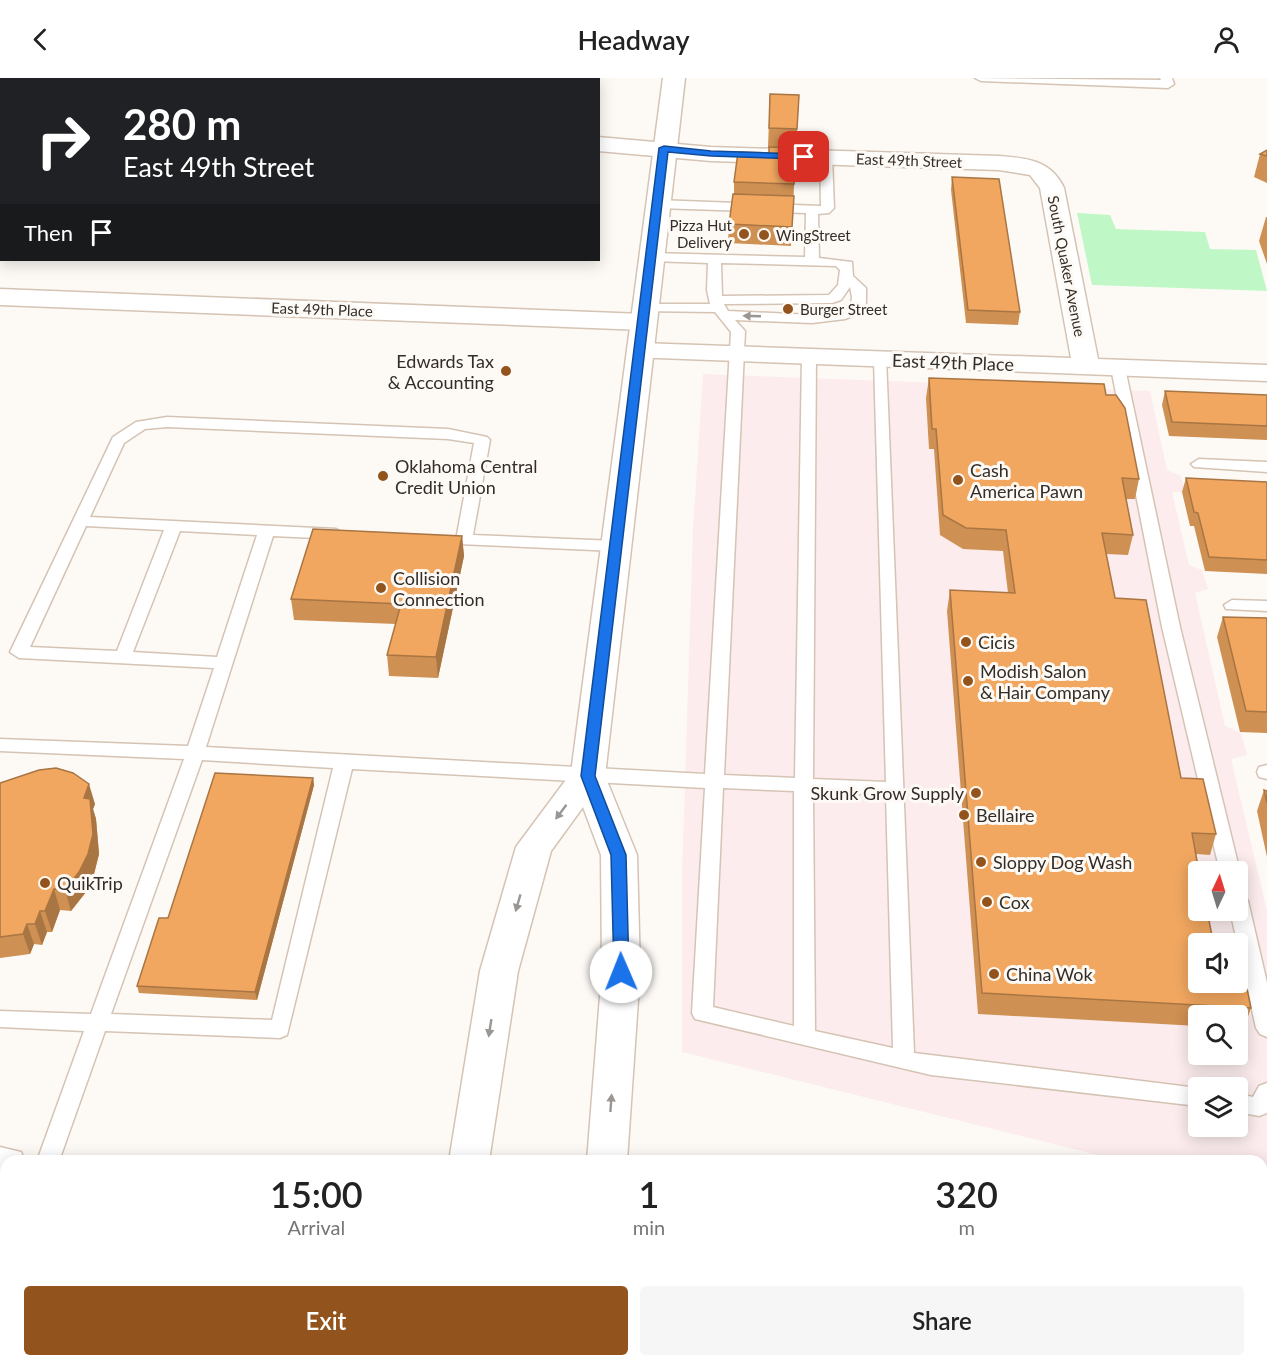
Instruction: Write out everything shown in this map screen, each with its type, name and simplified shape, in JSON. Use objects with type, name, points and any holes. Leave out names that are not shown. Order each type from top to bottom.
[{"type":"street","points":[[607,1155],[621,972],[619,855],[588,776],[674,78]]},
{"type":"street","name":"East 49th Street","points":[[600,144],[711,153],[999,163],[1039,169]]},
{"type":"street","name":"South Quaker Avenue","points":[[1039,169],[1049,179],[1052,188],[1086,367]]},
{"type":"street","name":"East 49th Place","points":[[0,297],[644,315]]},
{"type":"street","name":"East 49th Place","points":[[639,351],[1267,373]]},
{"type":"street","points":[[470,1155],[499,971],[534,847],[588,776]]},
{"type":"lane","points":[[981,78],[1168,84],[1166,78]]},
{"type":"lane","points":[[657,204],[812,210],[828,208],[826,157]]},
{"type":"lane","points":[[812,210],[812,261]]},
{"type":"lane","points":[[651,257],[812,261],[847,265],[848,278],[838,297],[832,299],[742,297],[718,308]]},
{"type":"lane","points":[[715,258],[712,294],[718,308],[738,331],[702,1014],[931,1066],[1188,1096]]},
{"type":"lane","points":[[644,315],[718,308],[826,319],[844,316],[856,309],[859,301],[859,288],[848,278]]},
{"type":"lane","points":[[805,1037],[804,785],[809,357]]},
{"type":"lane","points":[[881,360],[904,1060]]},
{"type":"lane","points":[[1118,368],[1171,627],[1227,861]]},
{"type":"lane","points":[[224,663],[19,652],[118,440],[141,425],[167,422],[448,434],[482,440],[458,540],[616,546]]},
{"type":"lane","points":[[1199,464],[1267,467]]},
{"type":"lane","points":[[80,521],[348,534]]},
{"type":"lane","points":[[123,657],[174,526]]},
{"type":"lane","points":[[50,1155],[195,753],[267,530]]},
{"type":"lane","points":[[1232,605],[1267,606]]},
{"type":"lane","points":[[0,745],[195,753],[588,776],[895,789]]},
{"type":"lane","points":[[0,1019],[280,1029],[344,762]]},
{"type":"lane","points":[[1243,921],[1267,1028]]},
{"type":"lane","points":[[1248,1105],[1259,1107],[1267,1092]]},
{"type":"shaded area","name":"Bellaire","points":[[703,374],[1150,391],[1167,470],[1181,476],[1185,492],[1172,492],[1189,565],[1202,570],[1208,589],[1195,593],[1225,726],[1241,733],[1247,755],[1231,759],[1267,911],[1267,1155],[1098,1155],[682,1052],[682,878],[693,529]]},
{"type":"green space","points":[[1077,213],[1110,215],[1116,229],[1205,232],[1210,249],[1256,250],[1267,291],[1092,285]]},
{"type":"building","points":[[770,94],[799,95],[797,129],[769,128]]},
{"type":"building","points":[[769,147],[796,148],[794,184],[734,182],[738,152],[769,153]]},
{"type":"building","points":[[952,177],[999,179],[1020,312],[968,310]]},
{"type":"building","points":[[733,194],[794,196],[792,227],[729,224]]},
{"type":"building","points":[[929,378],[1104,384],[1106,395],[1116,395],[1125,408],[1139,479],[1122,478],[1133,535],[1102,533],[1115,598],[1146,600],[1181,778],[1203,779],[1216,834],[1192,833],[1197,861],[1188,861],[1188,921],[1209,921],[1211,933],[1188,933],[1188,993],[1248,993],[1251,1008],[1248,1008],[1248,1005],[1197,1005],[982,993],[950,590],[1015,593],[1006,530],[966,528],[943,515],[936,429],[932,429]]},
{"type":"building","points":[[1165,391],[1267,395],[1267,426],[1172,422]]},
{"type":"building","points":[[1186,478],[1267,482],[1267,560],[1209,557],[1198,513],[1194,512]]},
{"type":"building","name":"Collision Connection","points":[[313,529],[462,536],[436,657],[387,655],[401,604],[291,599]]},
{"type":"building","points":[[1223,617],[1267,618],[1267,712],[1246,711]]},
{"type":"building","name":"QuikTrip","points":[[56,768],[73,773],[89,784],[84,798],[90,799],[93,834],[88,854],[79,872],[65,890],[54,889],[45,911],[40,911],[35,924],[27,924],[23,934],[0,937],[0,783],[39,770]]},
{"type":"building","name":"QuikTrip","points":[[215,773],[313,778],[255,992],[137,986],[159,918],[168,918]]},
{"type":"place","name":"Pizza Hut Delivery","points":[[744,234]]},
{"type":"place","name":"WingStreet","points":[[764,235]]},
{"type":"place","name":"Burger Street","points":[[788,309]]},
{"type":"place","name":"Edwards Tax & Accounting","points":[[506,371]]},
{"type":"place","name":"Oklahoma Central Credit Union","points":[[383,476]]},
{"type":"place","name":"Cash America Pawn","points":[[958,480]]},
{"type":"place","name":"Collision Connection","points":[[381,588]]},
{"type":"place","name":"Cicis","points":[[966,642]]},
{"type":"place","name":"Modish Salon & Hair Company","points":[[968,681]]},
{"type":"place","name":"Skunk Grow Supply","points":[[976,793]]},
{"type":"place","name":"Bellaire","points":[[964,815]]},
{"type":"place","name":"Sloppy Dog Wash","points":[[981,862]]},
{"type":"place","name":"QuikTrip","points":[[45,883]]},
{"type":"place","name":"Cox","points":[[987,902]]},
{"type":"place","name":"China Wok","points":[[994,974]]},
{"type":"route","points":[[621,972],[619,855],[588,776],[664,148],[711,153],[804,157]]}]
